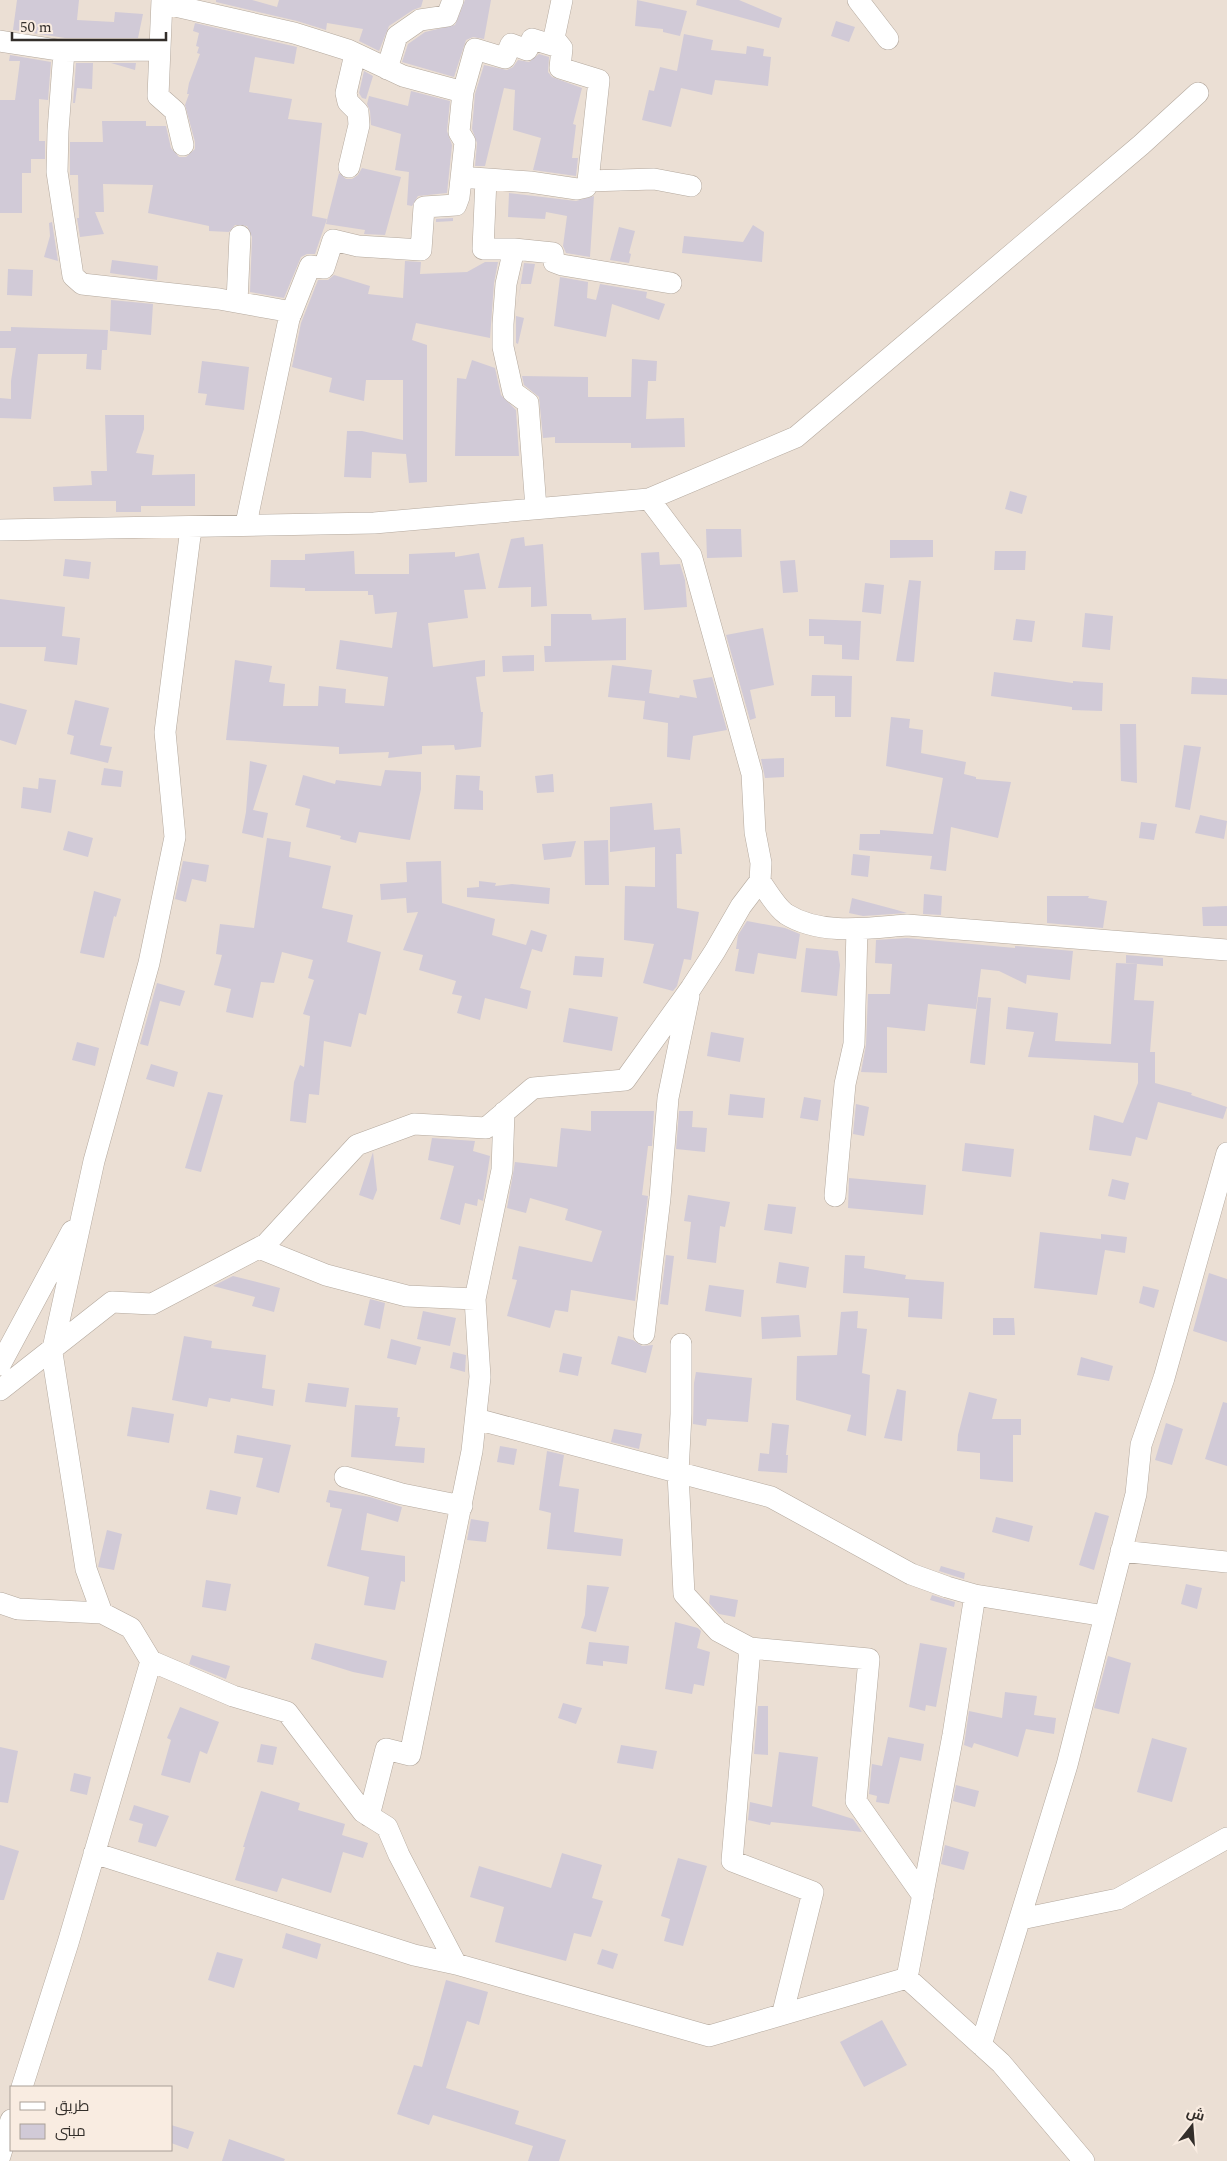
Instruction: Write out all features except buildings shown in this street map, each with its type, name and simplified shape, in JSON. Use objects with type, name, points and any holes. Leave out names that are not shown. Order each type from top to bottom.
[{"type":"street","points":[[387,69],[397,36],[420,20],[448,16],[453,0]]},
{"type":"street","points":[[462,176],[530,182],[577,189],[586,187],[600,80],[560,68],[562,48],[554,38],[562,0]]},
{"type":"street","points":[[858,0],[888,39]]},
{"type":"street","points":[[183,145],[175,111],[158,96],[162,2],[294,33],[354,54],[387,69],[463,92]]},
{"type":"street","points":[[246,524],[292,312],[310,266],[324,268],[333,240],[358,246],[421,250],[424,207],[456,205],[466,142],[459,132],[463,92],[475,49],[505,58],[511,44],[527,50],[532,39],[562,48]]},
{"type":"street","points":[[0,41],[64,51],[160,50]]},
{"type":"street","points":[[64,51],[57,172],[73,276],[82,284],[237,302],[292,312]]},
{"type":"street","points":[[349,167],[360,125],[358,112],[348,102],[346,93],[354,54]]},
{"type":"street","points":[[0,530],[191,528],[246,524],[374,522],[649,498],[796,437],[1134,151],[1198,93]]},
{"type":"street","points":[[486,179],[483,249],[514,248],[553,253],[554,262],[562,265],[671,282]]},
{"type":"street","points":[[588,181],[654,179],[691,186]]},
{"type":"street","points":[[237,302],[240,236]]},
{"type":"street","points":[[514,248],[506,284],[503,347],[513,392],[528,403],[536,508]]},
{"type":"street","points":[[0,1390],[112,1302],[152,1304],[266,1244],[358,1145],[414,1124],[486,1128],[532,1088],[625,1080],[691,988],[741,906],[760,881],[761,863],[755,832],[752,774],[691,555],[649,498]]},
{"type":"street","points":[[102,1613],[86,1569],[53,1348],[94,1161],[149,963],[175,837],[165,732],[191,528]]},
{"type":"street","points":[[760,881],[786,913],[814,926],[857,929],[907,925],[1227,950]]},
{"type":"street","points":[[835,1196],[846,1084],[854,1044],[857,929]]},
{"type":"street","points":[[644,1334],[660,1198],[668,1098],[691,988]]},
{"type":"street","points":[[370,1816],[386,1749],[410,1755],[462,1506],[476,1419],[480,1377],[475,1298],[502,1170],[504,1112]]},
{"type":"street","points":[[981,2045],[1067,1765],[1136,1494],[1141,1445],[1164,1378],[1222,1189],[1227,1153]]},
{"type":"street","points":[[0,1365],[84,1208]]},
{"type":"street","points":[[259,1248],[326,1275],[407,1296],[475,1298]]},
{"type":"street","points":[[681,1344],[681,1414],[678,1473],[684,1594],[718,1631],[750,1648],[869,1659],[856,1801],[923,1896]]},
{"type":"street","points":[[476,1419],[771,1497],[911,1574],[975,1594],[1105,1616]]},
{"type":"street","points":[[345,1477],[402,1494],[462,1506]]},
{"type":"street","points":[[1121,1551],[1227,1562]]},
{"type":"street","points":[[907,1978],[953,1736],[975,1594]]},
{"type":"street","points":[[0,1603],[18,1609],[102,1613],[131,1628],[151,1662],[233,1696],[287,1712],[363,1812],[387,1827],[399,1855],[456,1964]]},
{"type":"street","points":[[750,1648],[732,1861],[813,1892],[783,2012]]},
{"type":"street","points":[[22,2086],[151,1662]]},
{"type":"street","points":[[1021,1919],[1118,1899],[1227,1838]]},
{"type":"street","points":[[94,1853],[414,1955],[456,1964],[709,2036],[783,2012],[907,1978]]},
{"type":"street","points":[[907,1978],[1001,2063],[1084,2161]]},
{"type":"street","points":[[0,2156],[10,2123]]}]
